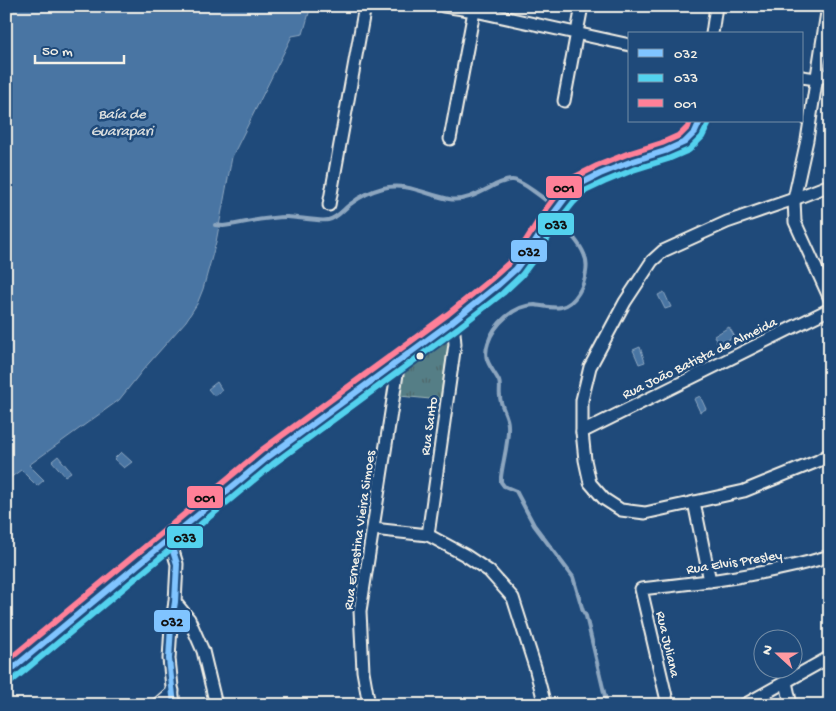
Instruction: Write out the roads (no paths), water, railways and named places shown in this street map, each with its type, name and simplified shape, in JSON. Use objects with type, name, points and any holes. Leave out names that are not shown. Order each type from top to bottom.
[{"type":"street","points":[[329,205],[365,6]]},
{"type":"street","points":[[444,6],[475,9],[628,46]]},
{"type":"street","points":[[564,101],[582,6]]},
{"type":"street","points":[[712,32],[716,6]]},
{"type":"street","points":[[828,6],[806,140],[794,199],[795,222],[830,298]]},
{"type":"street","points":[[450,140],[475,9]]},
{"type":"street","points":[[804,77],[816,79],[830,74]]},
{"type":"street","points":[[6,674],[268,457],[453,321],[497,286],[516,269],[566,197],[580,184],[623,165],[685,142],[695,132],[700,122]]},
{"type":"street","points":[[830,185],[727,222],[663,251],[652,261],[625,302],[590,367],[582,400],[582,432],[590,483],[604,499],[621,510],[645,513],[744,491],[830,454]]},
{"type":"street","name":"Rua João Batista de Almeida","points":[[582,432],[830,309]]},
{"type":"street","name":"Rua Santo","points":[[428,535],[455,344],[453,321]]},
{"type":"street","name":"Rua Ernestina Vieira Simoes","points":[[369,705],[363,671],[360,612],[398,361]]},
{"type":"street","points":[[694,502],[710,581]]},
{"type":"street","points":[[373,529],[428,535],[465,555],[489,571],[513,598],[545,705]]},
{"type":"street","points":[[169,538],[177,564],[169,659],[174,705]]},
{"type":"street","name":"Rua Elvis Presley","points":[[641,589],[734,578],[802,565],[830,556]]},
{"type":"street","name":"Rua Juliana","points":[[641,589],[668,705]]},
{"type":"street","points":[[175,602],[189,618],[203,651],[216,705]]},
{"type":"street","points":[[744,705],[830,657]]},
{"type":"street","points":[[786,682],[791,705]]},
{"type":"street","points":[[157,705],[173,691]]},
{"type":"water","name":"Baía de Guarapari","points":[[6,6],[311,6],[303,34],[292,36],[232,157],[216,242],[197,304],[186,321],[119,400],[29,465],[44,480],[37,486],[21,470],[6,481]]},
{"type":"water","points":[[664,292],[671,307],[665,309],[658,295]]},
{"type":"water","points":[[729,327],[735,337],[718,344],[714,336]]},
{"type":"water","points":[[640,347],[645,362],[639,364],[633,350]]},
{"type":"water","points":[[217,382],[222,390],[214,396],[208,389]]},
{"type":"water","points":[[700,396],[706,409],[700,412],[694,399]]},
{"type":"water","points":[[121,452],[132,462],[124,468],[114,459]]},
{"type":"water","points":[[58,456],[71,472],[65,476],[52,461]]},
{"type":"waterway","points":[[215,225],[223,226],[279,217],[328,220],[335,217],[359,198],[383,188],[408,188],[455,200],[473,196],[495,185],[511,180],[527,187],[546,200],[555,209],[585,256],[586,270],[581,288],[571,302],[561,307],[535,305],[512,312],[495,329],[488,343],[486,355],[499,381],[500,400],[508,421],[508,438],[501,482],[504,486],[516,491],[534,525],[573,577],[586,616],[607,705]]}]
